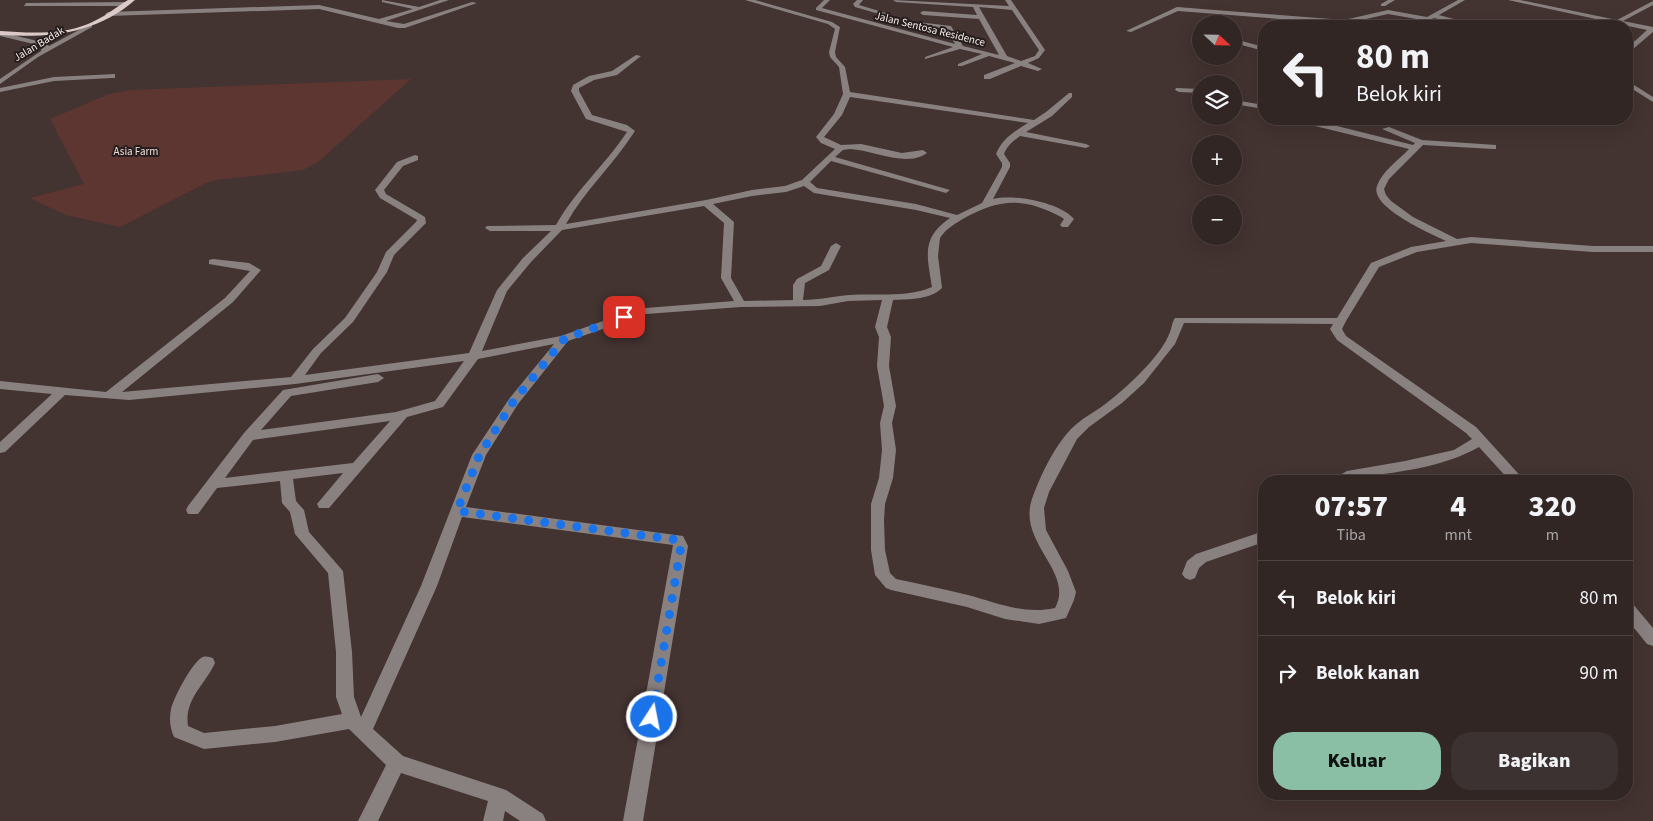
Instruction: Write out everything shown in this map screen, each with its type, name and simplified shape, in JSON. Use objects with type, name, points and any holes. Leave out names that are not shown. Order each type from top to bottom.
[{"type":"main road","points":[[0,34],[60,32],[90,26],[129,2]]},
{"type":"street","points":[[380,21],[446,0]]},
{"type":"street","points":[[748,0],[830,23],[838,28],[832,52],[833,57],[842,67],[847,94],[838,115],[820,137],[824,141],[840,148],[858,147],[907,157],[923,153]]},
{"type":"street","name":"Jalan Sentosa Residence","points":[[827,0],[818,9],[1008,59],[1038,69]]},
{"type":"street","points":[[860,0],[856,4],[857,6],[886,14]]},
{"type":"street","points":[[877,26],[896,0],[1013,8]]},
{"type":"street","points":[[986,78],[1037,57],[1042,50],[1008,0]]},
{"type":"street","points":[[1352,20],[1383,12],[1426,20],[1462,0]]},
{"type":"street","points":[[1511,0],[1607,20]]},
{"type":"street","points":[[384,1],[420,8]]},
{"type":"street","points":[[26,5],[129,2]]},
{"type":"street","points":[[914,35],[928,2]]},
{"type":"street","points":[[108,14],[319,7],[405,26],[474,3]]},
{"type":"street","points":[[1621,20],[1653,3]]},
{"type":"street","points":[[975,6],[1004,57],[1008,59]]},
{"type":"street","points":[[1129,30],[1173,10],[1228,16],[1305,20]]},
{"type":"street","points":[[923,13],[981,17]]},
{"type":"street","points":[[1434,16],[1451,20]]},
{"type":"street","points":[[918,24],[949,27],[960,47],[927,58]]},
{"type":"street","points":[[1633,25],[1652,29]]},
{"type":"street","name":"Jalan Badak","points":[[0,82],[7,75],[44,51],[90,26]]},
{"type":"street","points":[[1633,47],[1652,29]]},
{"type":"street","points":[[0,34],[44,44],[46,45],[44,51]]},
{"type":"street","points":[[1242,43],[1258,47]]},
{"type":"street","points":[[960,65],[989,54]]},
{"type":"street","points":[[249,436],[404,414],[440,404],[470,360],[502,290],[527,260],[559,228],[575,202],[631,131],[589,116],[575,91],[576,87],[586,80],[614,73],[638,56]]},
{"type":"street","points":[[0,90],[54,79],[112,76]]},
{"type":"street","points":[[1633,89],[1653,100]]},
{"type":"street","points":[[1179,90],[1192,91]]},
{"type":"street","points":[[847,94],[1034,122]]},
{"type":"street","points":[[986,204],[1006,167],[1006,163],[1000,154],[1001,149],[1019,133],[1048,114],[1070,95]]},
{"type":"street","points":[[1242,103],[1258,106]]},
{"type":"street","points":[[1318,125],[1413,148]]},
{"type":"street","points":[[1386,129],[1421,142],[1493,148]]},
{"type":"street","points":[[1019,133],[1086,146]]},
{"type":"street","points":[[1421,142],[1413,148],[1386,178],[1380,190],[1381,198],[1388,206],[1453,242]]},
{"type":"street","points":[[490,228],[559,228],[706,203],[752,193],[786,189],[805,182],[840,148]]},
{"type":"street","points":[[295,380],[317,351],[349,320],[382,272],[390,254],[421,223],[422,219],[383,196],[379,190],[400,164],[415,158]]},
{"type":"street","points":[[829,158],[946,190]]},
{"type":"street","points":[[805,182],[814,190],[906,205],[959,218]]},
{"type":"street","points":[[250,383],[287,393],[470,360],[564,339],[646,311],[741,304],[820,302],[848,298],[927,293],[937,288],[934,264],[935,237],[946,224],[986,204],[1010,200],[1034,204],[1065,214],[1069,219],[1064,225]]},
{"type":"street","points":[[706,203],[728,222],[730,230],[726,278],[741,304]]},
{"type":"street","points":[[1513,475],[1471,430],[1341,338],[1336,329],[1340,321],[1375,265],[1415,249],[1471,240],[1593,249],[1653,249]]},
{"type":"street","points":[[798,302],[797,287],[800,281],[804,277],[825,268],[836,246]]},
{"type":"street","points":[[109,396],[229,300],[256,270],[249,266],[213,262]]},
{"type":"street","points":[[888,296],[881,327],[885,337],[883,366],[890,406],[886,423],[889,450],[886,478],[878,504],[877,520],[878,550],[883,575],[891,584],[968,601],[1005,613],[1040,618],[1060,613],[1066,603],[1068,593],[1058,565],[1039,533],[1036,508],[1055,463],[1073,435],[1134,387],[1159,358],[1172,339],[1179,320],[1340,321]]},
{"type":"street","points":[[358,725],[428,586],[479,456],[513,402],[564,339]]},
{"type":"street","points":[[0,385],[109,396],[130,396],[470,360]]},
{"type":"street","points":[[0,449],[62,391]]},
{"type":"street","points":[[193,510],[249,436],[287,393]]},
{"type":"street","points":[[324,504],[404,414]]},
{"type":"street","points":[[1350,475],[1405,466],[1458,453],[1481,440]]},
{"type":"street","points":[[212,484],[356,467]]},
{"type":"street","points":[[286,476],[289,502],[297,510],[302,534],[335,571],[344,652],[345,696],[358,725],[397,763],[499,796],[536,821]]},
{"type":"street","points":[[457,511],[678,540],[681,546],[633,821]]},
{"type":"street","points":[[1190,574],[1192,565],[1201,558],[1258,538]]},
{"type":"street","points":[[1633,615],[1653,639]]},
{"type":"street","points":[[207,662],[183,695],[177,718],[180,731],[204,741],[275,734],[320,727],[358,725]]},
{"type":"street","points":[[368,821],[397,763]]},
{"type":"street","points":[[492,821],[499,796]]},
{"type":"green space","name":"Asia Farm","points":[[411,79],[317,163],[303,170],[216,180],[204,184],[120,227],[66,215],[30,198],[84,184],[50,119],[109,94],[132,90]]},
{"type":"route","points":[[624,317],[564,339],[513,402],[479,456],[457,511],[678,540],[681,546],[652,717]]}]
